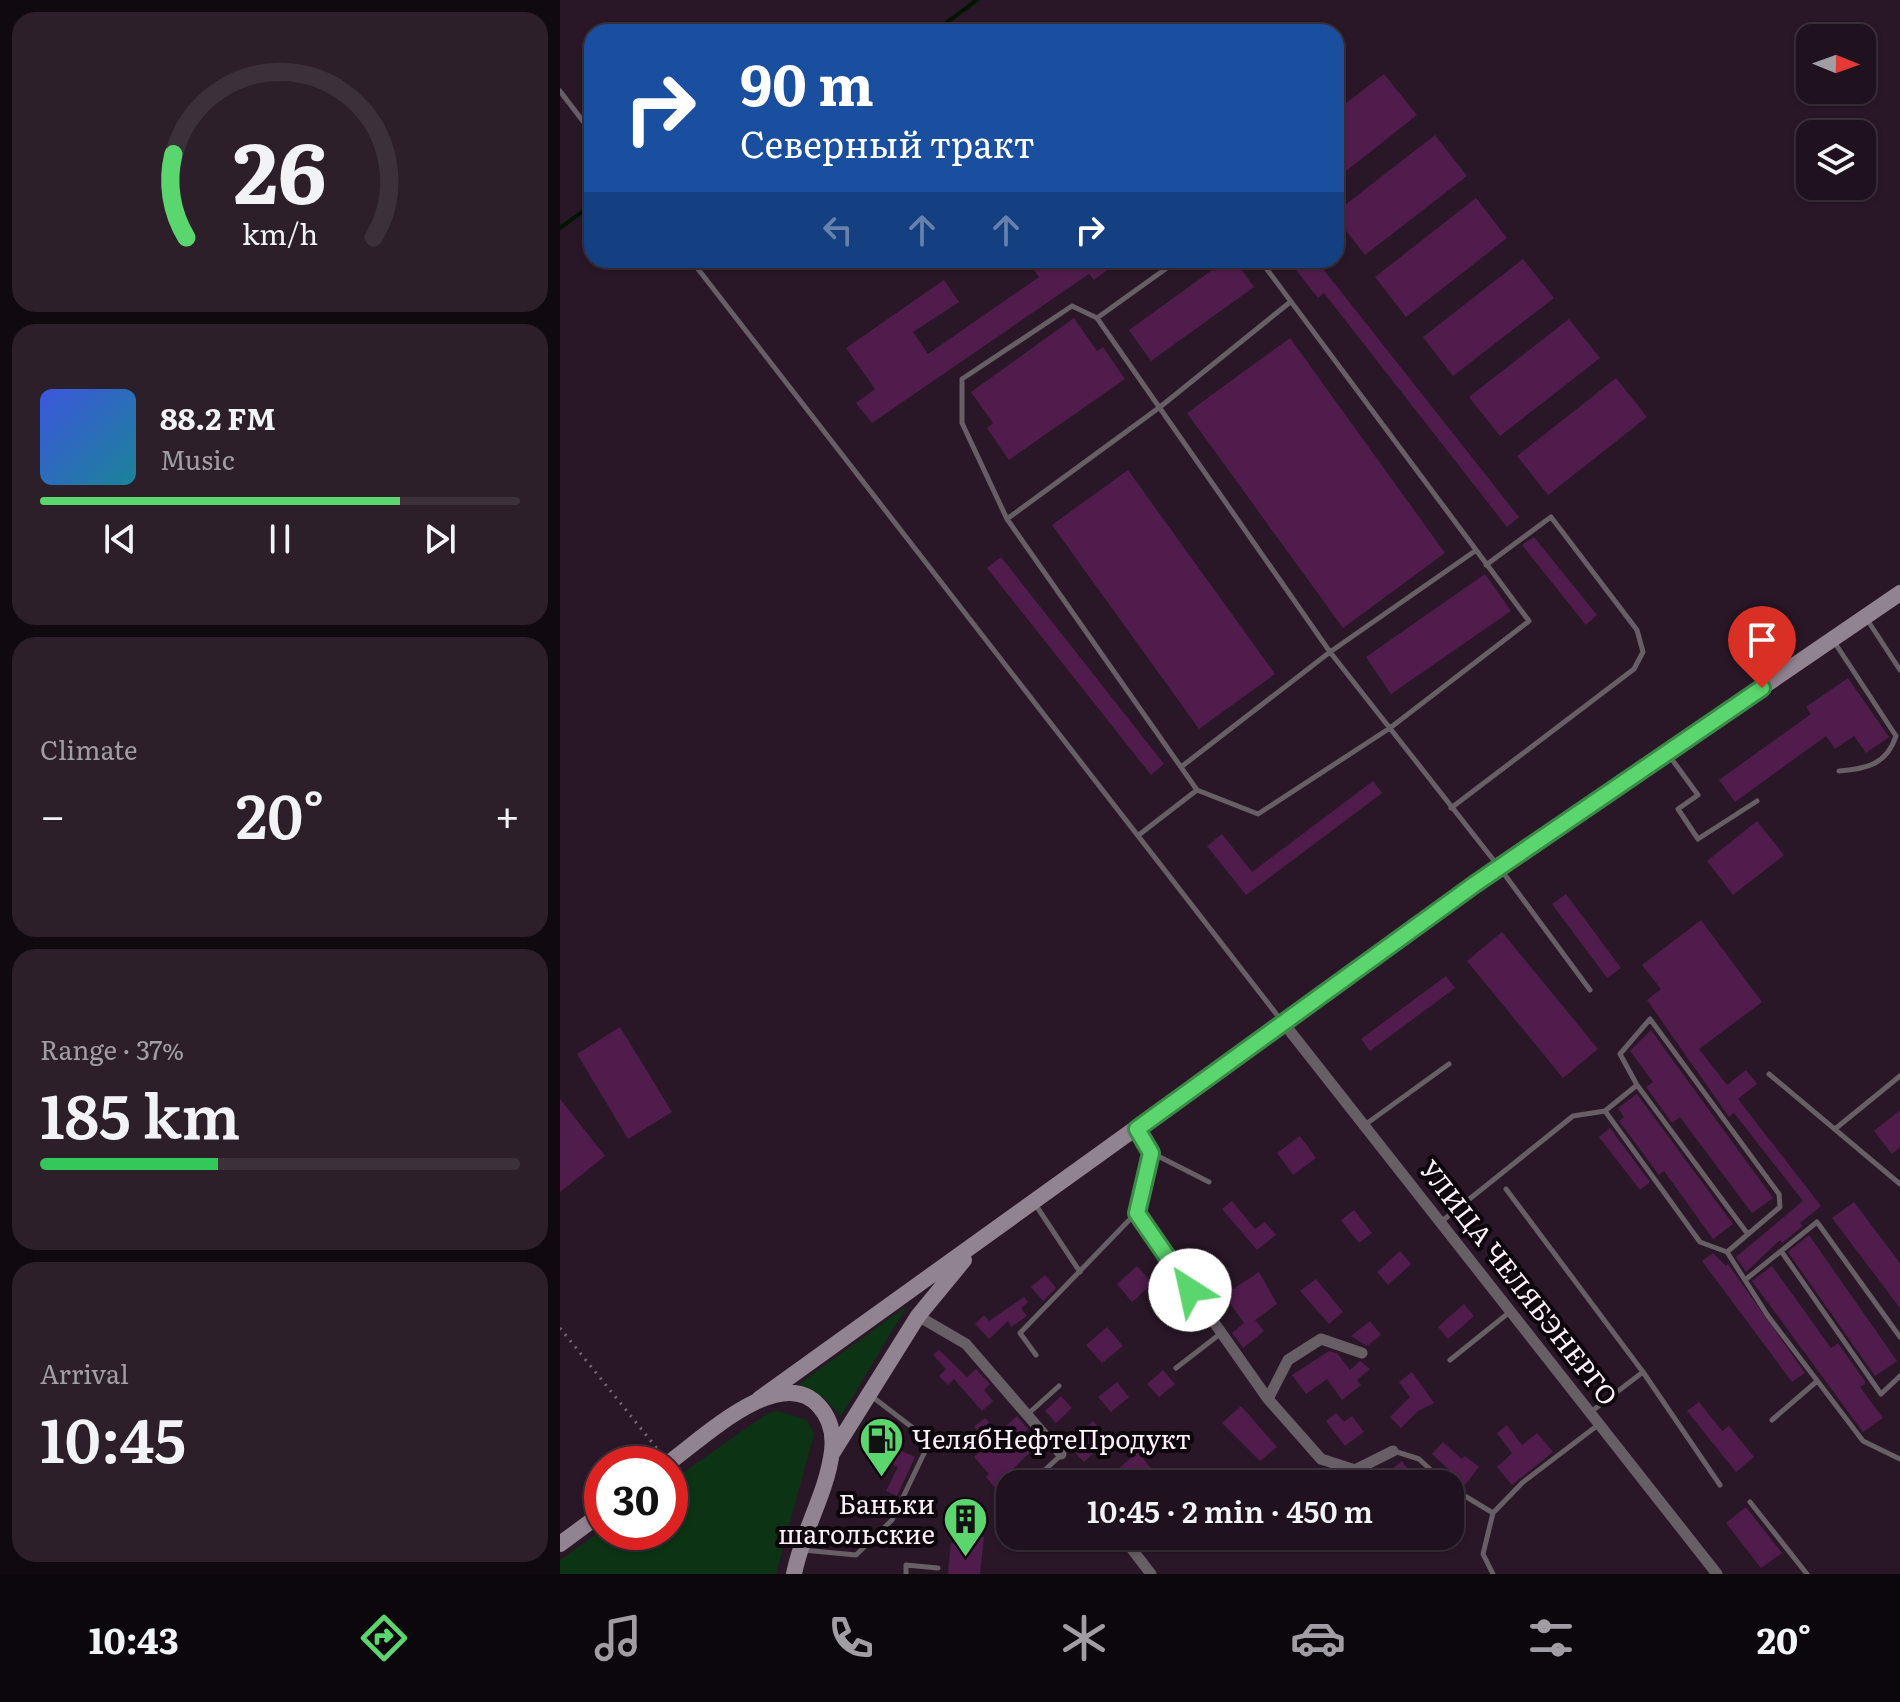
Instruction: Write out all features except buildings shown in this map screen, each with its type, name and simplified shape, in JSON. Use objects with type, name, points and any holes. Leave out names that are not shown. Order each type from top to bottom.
[{"type":"main road","points":[[688,1450],[1499,867],[1900,593]]},
{"type":"main road","points":[[794,1574],[799,1549],[831,1457],[867,1393],[918,1316],[976,1245]]},
{"type":"main road","points":[[759,1399],[785,1391],[812,1399],[829,1421],[831,1457]]},
{"type":"main road","points":[[560,1544],[584,1526]]},
{"type":"street","name":"УЛИЦА ЧЕЛЯБЭНЕРГО","points":[[1282,1021],[1717,1574]]},
{"type":"street","points":[[1137,1129],[1151,1153],[1137,1213],[1268,1399],[1321,1459],[1355,1470],[1393,1451]]},
{"type":"street","points":[[918,1316],[966,1344],[1029,1413],[1061,1454]]},
{"type":"street","points":[[1268,1399],[1288,1360],[1321,1339],[1362,1353]]},
{"type":"street","points":[[1133,1550],[1151,1574]]},
{"type":"lane","points":[[560,91],[584,122]]},
{"type":"lane","points":[[697,268],[1140,834],[1282,1021]]},
{"type":"lane","points":[[1097,318],[1167,268]]},
{"type":"lane","points":[[1266,268],[1529,621],[1390,728],[1258,814],[1197,790],[1007,519],[962,423],[962,379],[1072,306],[1097,318],[1330,652],[1390,728],[1451,808],[1499,867],[1590,990]]},
{"type":"lane","points":[[1007,519],[1160,407],[1290,303]]},
{"type":"lane","points":[[1451,808],[1634,669],[1643,652],[1637,630],[1551,517],[1486,565]]},
{"type":"lane","points":[[1181,767],[1330,652],[1475,551]]},
{"type":"lane","points":[[1865,617],[1900,670]]},
{"type":"lane","points":[[1832,639],[1896,736],[1891,752],[1868,769],[1839,771]]},
{"type":"lane","points":[[1668,753],[1698,795],[1678,809],[1698,839],[1757,801]]},
{"type":"lane","points":[[1140,834],[1197,790]]},
{"type":"lane","points":[[1727,1252],[1780,1207],[1779,1194],[1650,1019],[1620,1054],[1637,1085],[1747,1233]]},
{"type":"lane","points":[[1365,1125],[1449,1064]]},
{"type":"lane","points":[[1769,1074],[1900,1184]]},
{"type":"lane","points":[[1835,1129],[1900,1076]]},
{"type":"lane","points":[[1442,1221],[1573,1116],[1605,1111],[1637,1085]]},
{"type":"lane","points":[[1605,1111],[1700,1242],[1727,1252],[1816,1382],[1863,1441],[1900,1459]]},
{"type":"lane","points":[[1151,1153],[1209,1182]]},
{"type":"lane","points":[[1506,1189],[1643,1372],[1720,1485]]},
{"type":"lane","points":[[1034,1203],[1080,1272]]},
{"type":"lane","points":[[1036,1355],[1020,1333],[1137,1213]]},
{"type":"lane","points":[[1745,1280],[1817,1222],[1900,1337]]},
{"type":"lane","points":[[1781,1251],[1881,1394],[1900,1376]]},
{"type":"lane","points":[[1450,1360],[1511,1310]]},
{"type":"lane","points":[[1176,1368],[1221,1333]]},
{"type":"lane","points":[[1591,1412],[1643,1372]]},
{"type":"lane","points":[[1772,1420],[1816,1382]]},
{"type":"lane","points":[[1029,1413],[1059,1386]]},
{"type":"lane","points":[[799,1549],[856,1555],[892,1520],[930,1441],[867,1393]]},
{"type":"lane","points":[[1493,1574],[1483,1554],[1493,1513],[1522,1483],[1600,1424]]},
{"type":"lane","points":[[1393,1451],[1419,1459],[1431,1470]]},
{"type":"lane","points":[[1044,1470],[1061,1454]]},
{"type":"lane","points":[[1464,1496],[1493,1513]]},
{"type":"lane","points":[[1750,1502],[1807,1574]]},
{"type":"lane","points":[[906,1574],[906,1565],[938,1568]]},
{"type":"path","points":[[560,1328],[654,1446]]},
{"type":"green space","points":[[907,1306],[841,1416],[824,1398],[799,1384]]},
{"type":"green space","points":[[778,1411],[807,1420],[814,1434],[776,1574],[560,1574],[560,1560],[584,1543],[584,1550],[688,1550],[688,1469],[768,1413]]},
{"type":"waterway","points":[[945,24],[977,0]]},
{"type":"waterway","points":[[560,228],[584,211]]},
{"type":"place","name":"ЧелябНефтеПродукт","points":[[881,1479]]},
{"type":"place","name":"Баньки шагольские","points":[[966,1559]]},
{"type":"route","points":[[1190,1290],[1137,1213],[1151,1153],[1137,1129],[1475,884],[1762,688]]}]
